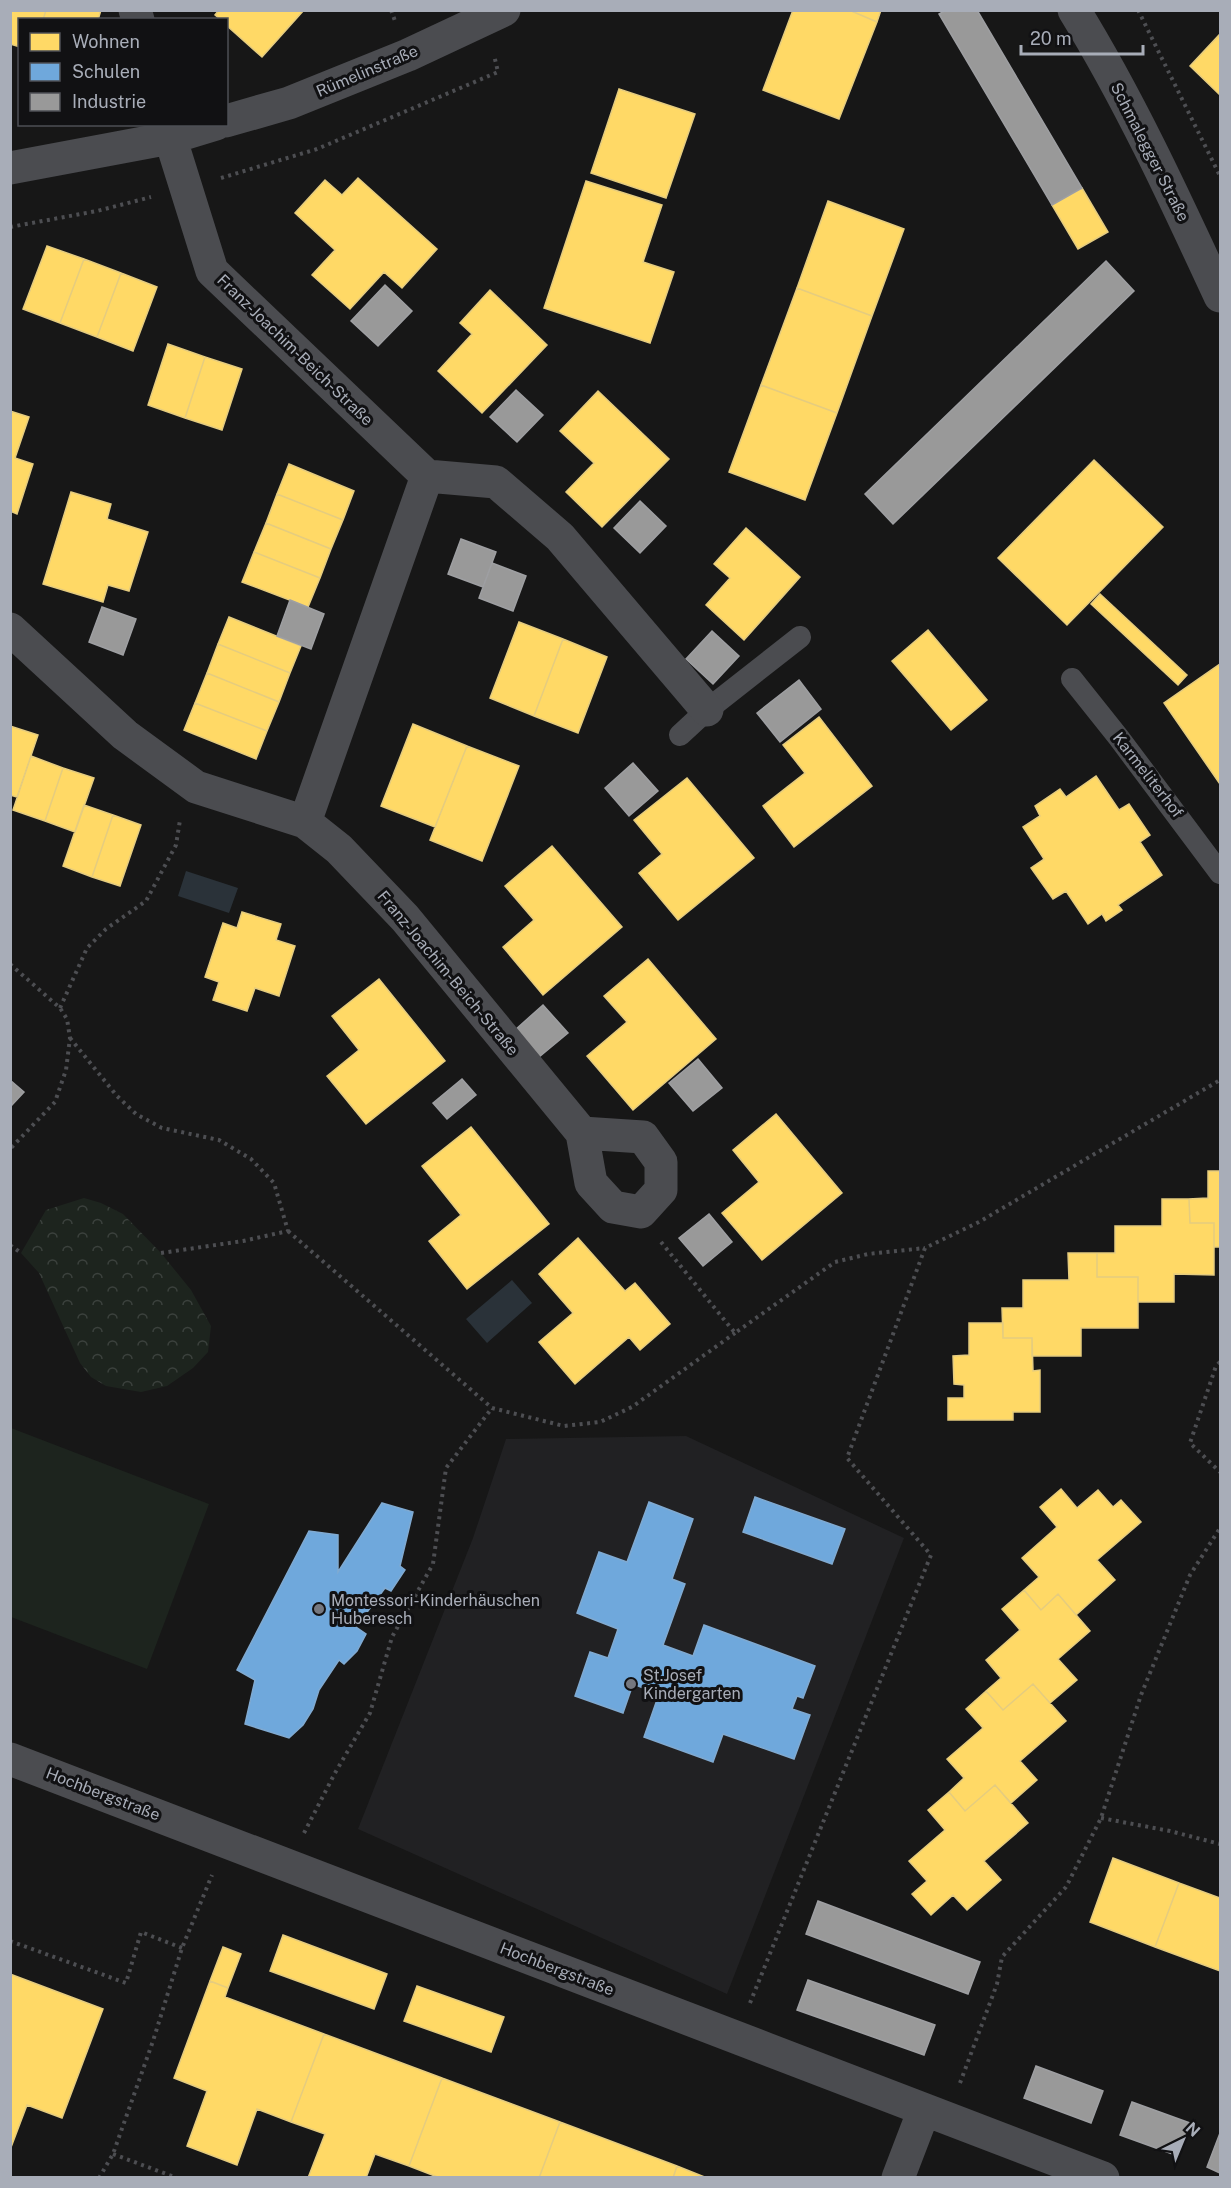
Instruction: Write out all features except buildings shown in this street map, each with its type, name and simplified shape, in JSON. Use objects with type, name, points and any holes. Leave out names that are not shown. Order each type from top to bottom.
[{"type":"street","name":"Schmalegger Straße","points":[[1074,10],[1099,51],[1180,209],[1221,296]]},
{"type":"street","name":"Rümelinstraße","points":[[228,120],[289,103],[408,55],[495,15]]},
{"type":"street","points":[[10,168],[168,131],[202,126]]},
{"type":"street","name":"Franz-Joachim-Beich-Straße","points":[[168,131],[212,271],[427,476]]},
{"type":"street","points":[[305,822],[427,476],[496,482],[560,537],[707,710]]},
{"type":"street","name":"Franz-Joachim-Beich-Straße","points":[[10,629],[125,735],[196,787],[305,822],[339,849],[405,918],[582,1132],[591,1183],[613,1207],[641,1212]]},
{"type":"street","points":[[582,1132],[643,1137],[661,1162],[661,1190],[641,1212]]},
{"type":"street","name":"Hochbergstraße","points":[[10,1759],[1103,2178]]},
{"type":"street","points":[[898,2178],[935,2114]]},
{"type":"lane","points":[[680,735],[707,710],[800,637]]},
{"type":"lane","name":"Karmeliterhof","points":[[1072,679],[1221,873]]},
{"type":"path","points":[[1138,10],[1221,176]]},
{"type":"path","points":[[10,227],[97,211],[185,189],[317,149],[498,72],[495,15]]},
{"type":"path","points":[[60,1008],[87,948],[106,929],[146,901],[176,845],[181,813],[196,787]]},
{"type":"path","points":[[10,964],[60,1008],[67,1019],[70,1038],[66,1070],[55,1102],[10,1149]]},
{"type":"path","points":[[70,1038],[117,1096],[136,1114],[162,1128],[219,1140],[251,1159],[274,1183],[288,1232],[492,1408],[564,1426],[600,1422],[632,1407],[836,1262],[868,1254],[925,1248],[979,1222],[1221,1080]]},
{"type":"path","points":[[641,1212],[658,1238],[735,1333]]},
{"type":"path","points":[[161,1253],[288,1232]]},
{"type":"path","points":[[10,1245],[21,1253]]},
{"type":"path","points":[[737,2038],[931,1555],[847,1458],[925,1248]]},
{"type":"path","points":[[1221,1362],[1216,1366],[1191,1443],[1221,1472]]},
{"type":"path","points":[[288,1866],[335,1773],[370,1713],[392,1637],[433,1564],[446,1468],[492,1408]]},
{"type":"path","points":[[935,2114],[997,1984],[1002,1957],[1066,1887],[1101,1818],[1141,1695],[1190,1575],[1221,1528]]},
{"type":"path","points":[[1101,1818],[1170,1831],[1221,1844]]},
{"type":"path","points":[[99,2178],[113,2154],[153,2041],[182,1948],[226,1841]]},
{"type":"path","points":[[10,1941],[126,1983],[141,1932],[182,1948]]},
{"type":"path","points":[[113,2154],[177,2178]]},
{"type":"shaded area","points":[[186,871],[238,888],[229,913],[178,896]]},
{"type":"shaded area","points":[[512,1280],[532,1303],[487,1343],[466,1319]]},
{"type":"shaded area","name":"St.Josef Kindergarten","points":[[686,1436],[904,1538],[727,1994],[358,1829],[473,1538],[506,1439]]},
{"type":"green space","points":[[84,1198],[101,1203],[123,1214],[161,1253],[191,1290],[211,1326],[208,1352],[193,1368],[167,1386],[141,1392],[106,1386],[91,1377],[80,1363],[39,1273],[21,1253],[46,1210]]},
{"type":"green space","points":[[11,1428],[209,1504],[147,1669],[11,1617]]},
{"type":"place","name":"Montessori-Kinderhäuschen Huberesch","points":[[319,1609]]},
{"type":"place","name":"St.Josef Kindergarten","points":[[631,1684]]}]
